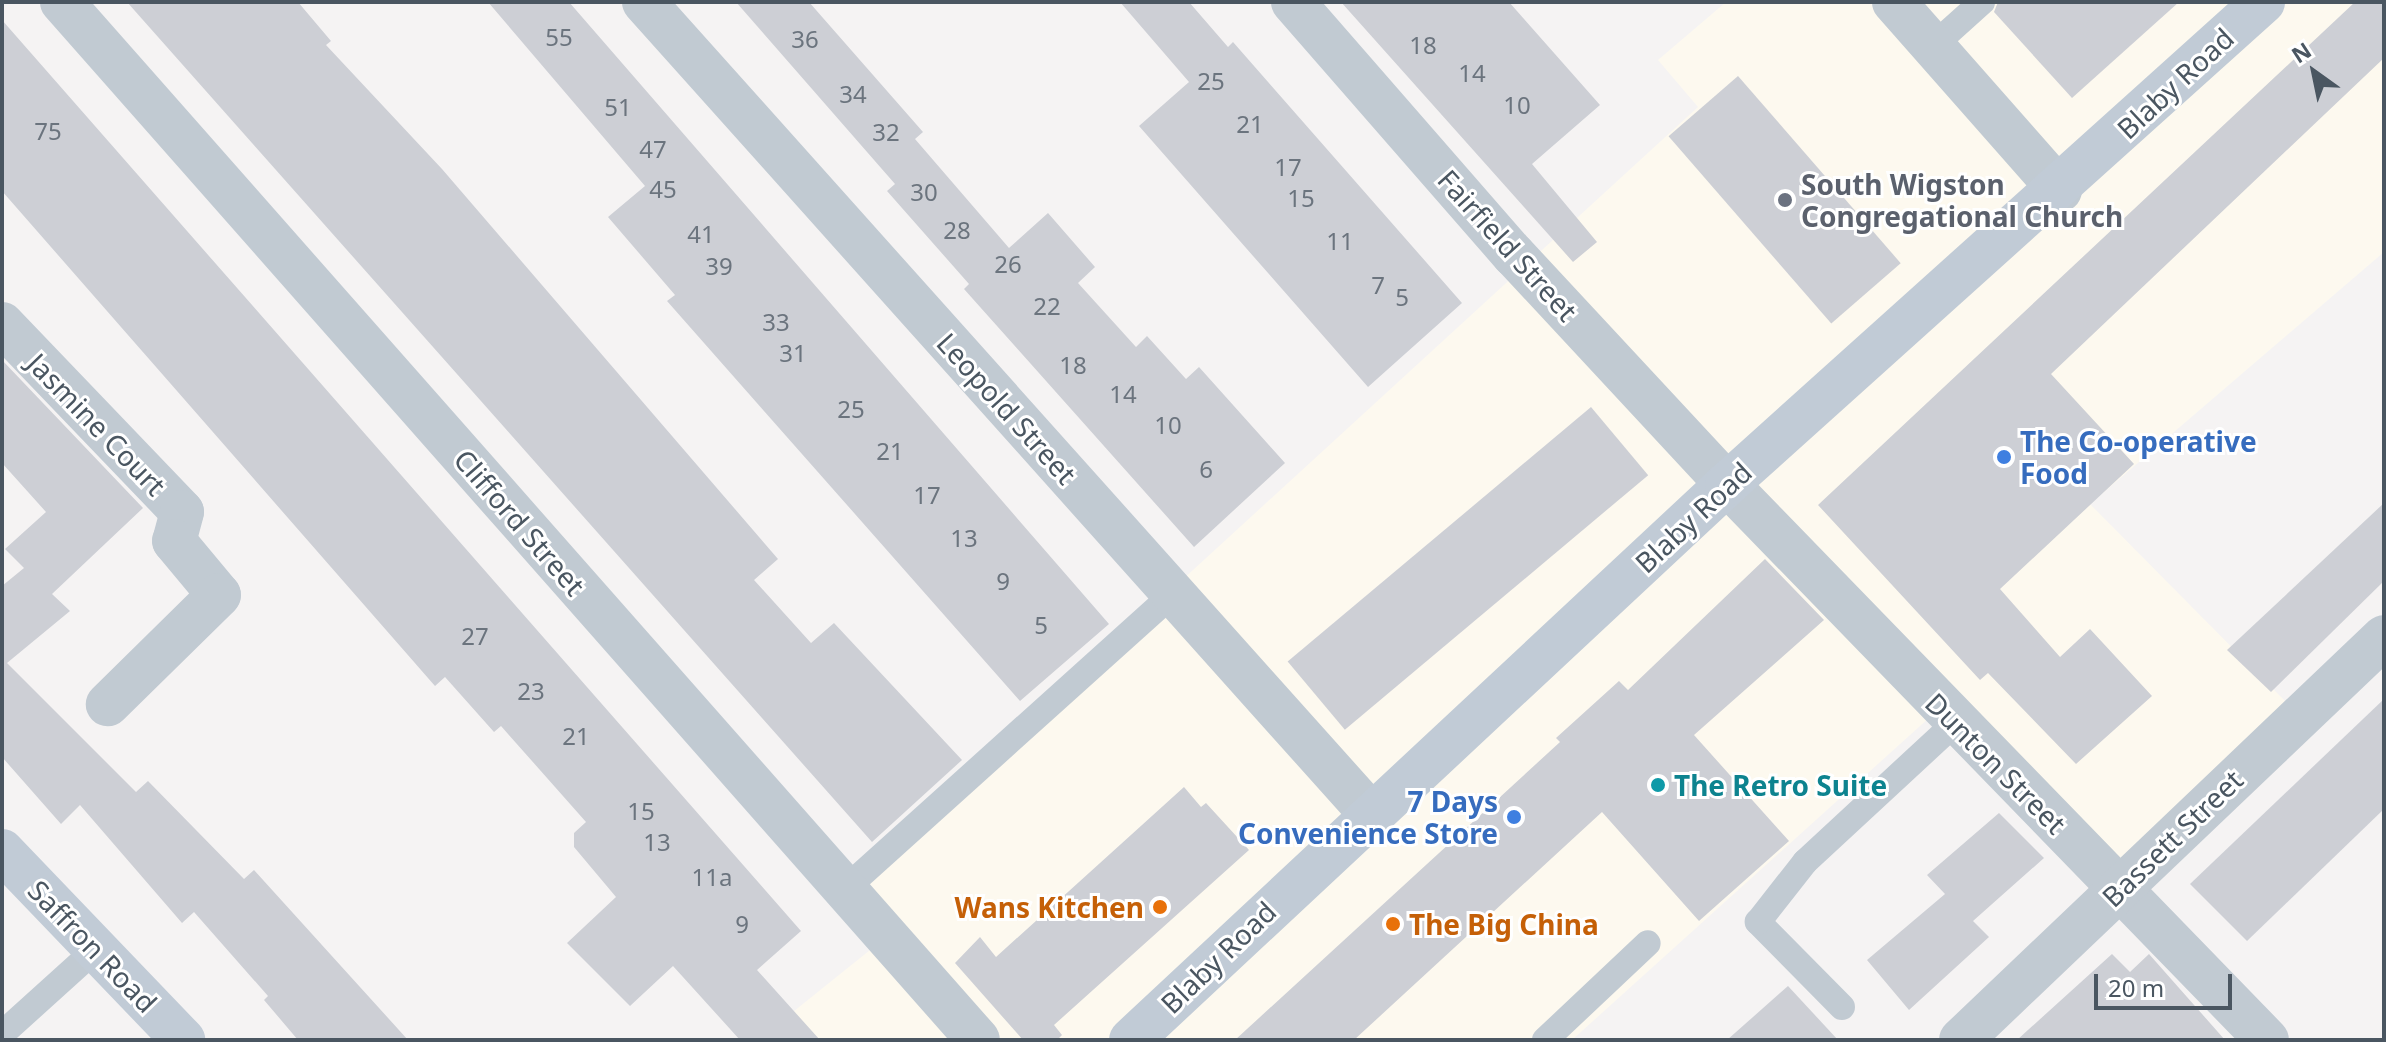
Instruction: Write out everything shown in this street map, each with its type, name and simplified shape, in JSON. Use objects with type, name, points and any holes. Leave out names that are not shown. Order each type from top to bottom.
[{"type":"main road","name":"Blaby Road","points":[[1131,1040],[1370,813],[1727,484],[2060,190],[2263,2]]},
{"type":"main road","name":"Saffron Road","points":[[3,853],[183,1040]]},
{"type":"street","name":"Clifford Street","points":[[62,2],[978,1040]]},
{"type":"street","name":"Leopold Street","points":[[644,2],[1370,813]]},
{"type":"street","name":"Fairfield Street","points":[[1293,2],[1514,255],[1727,484]]},
{"type":"street","points":[[1894,2],[2060,190]]},
{"type":"street","name":"Jasmine Court","points":[[2,324],[182,512],[174,541],[219,595],[108,704]]},
{"type":"street","name":"Dunton Street","points":[[1727,484],[1955,723],[2267,1040]]},
{"type":"street","name":"Bassett Street","points":[[1961,1040],[2384,637]]},
{"type":"lane","points":[[1933,46],[1982,2]]},
{"type":"lane","points":[[844,890],[1173,594]]},
{"type":"lane","points":[[1842,1007],[1758,922],[1805,862],[1955,723]]},
{"type":"lane","points":[[1545,1040],[1648,943]]},
{"type":"lane","points":[[2,1034],[96,949]]},
{"type":"shaded area","points":[[1726,2],[2384,2],[2384,252],[2090,504],[2298,714],[2120,890],[1940,708],[1572,1040],[758,1040],[885,938],[844,890],[1698,107],[1658,60]]},
{"type":"building","points":[[127,2],[298,2],[331,41],[326,45],[442,169],[778,559],[754,580],[811,643],[834,623],[962,760],[872,842]]},
{"type":"building","points":[[488,2],[569,2],[1109,624],[1020,701],[667,301],[675,295],[608,217],[645,186]]},
{"type":"building","points":[[736,2],[809,2],[923,132],[915,139],[1009,248],[1048,213],[1095,267],[1078,283],[1136,347],[1147,336],[1186,379],[1199,367],[1285,463],[1194,547],[964,289],[969,284],[887,191],[895,184]]},
{"type":"building","points":[[1120,2],[1189,2],[1228,47],[1233,42],[1462,303],[1368,387],[1139,126],[1189,82]]},
{"type":"building","points":[[1341,2],[1509,2],[1600,105],[1532,164],[1597,242],[1573,262]]},
{"type":"building","points":[[1998,2],[2179,2],[2072,98],[1994,12]]},
{"type":"building","points":[[2355,2],[2384,2],[2384,58],[2051,374],[2134,464],[2000,589],[2060,657],[2090,629],[2152,696],[2076,764],[1988,673],[1980,680],[1818,505]]},
{"type":"building","points":[[2,20],[801,931],[757,970],[820,1040],[740,1040],[673,966],[630,1006],[567,943],[616,897],[574,847],[574,833],[586,822],[501,726],[494,732],[445,677],[435,686],[2,191]]},
{"type":"building","name":"South Wigston Congregational Church","points":[[1738,76],[1901,263],[1831,324],[1669,136]]},
{"type":"building","points":[[2,360],[143,508],[52,594],[70,611],[7,663],[136,792],[148,781],[244,879],[254,870],[408,1040],[298,1040],[264,1000],[268,996],[194,912],[182,923],[80,805],[61,824],[2,757],[2,586],[24,568],[5,549],[46,512],[2,463]]},
{"type":"building","points":[[1591,407],[1648,475],[1345,730],[1288,662]]},
{"type":"building","points":[[2384,503],[2384,581],[2271,692],[2227,650]]},
{"type":"building","points":[[1765,559],[1824,620],[1694,735],[1789,841],[1699,921],[1602,812],[1354,1040],[1235,1040],[1560,742],[1556,738],[1619,681],[1628,690]]},
{"type":"building","points":[[2384,699],[2384,809],[2247,941],[2190,884]]},
{"type":"building","points":[[1184,787],[1201,807],[1206,803],[1249,850],[1054,1025],[1062,1035],[1057,1040],[1023,1040],[955,963],[980,937],[996,957]]},
{"type":"building","points":[[1999,813],[2044,858],[1973,921],[1989,937],[1909,1010],[1867,960],[1945,894],[1927,875]]},
{"type":"building","points":[[2112,954],[2130,972],[2149,954],[2225,1040],[2017,1040]]},
{"type":"building","points":[[1788,986],[1838,1040],[1727,1040]]},
{"type":"place","name":"South Wigston Congregational Church","points":[[1785,200]]},
{"type":"place","name":"The Co-operative Food","points":[[2004,457]]},
{"type":"place","name":"The Retro Suite","points":[[1658,785]]},
{"type":"place","name":"7 Days Convenience Store","points":[[1514,817]]},
{"type":"place","name":"Wans Kitchen","points":[[1160,907]]},
{"type":"place","name":"The Big China","points":[[1393,924]]}]
